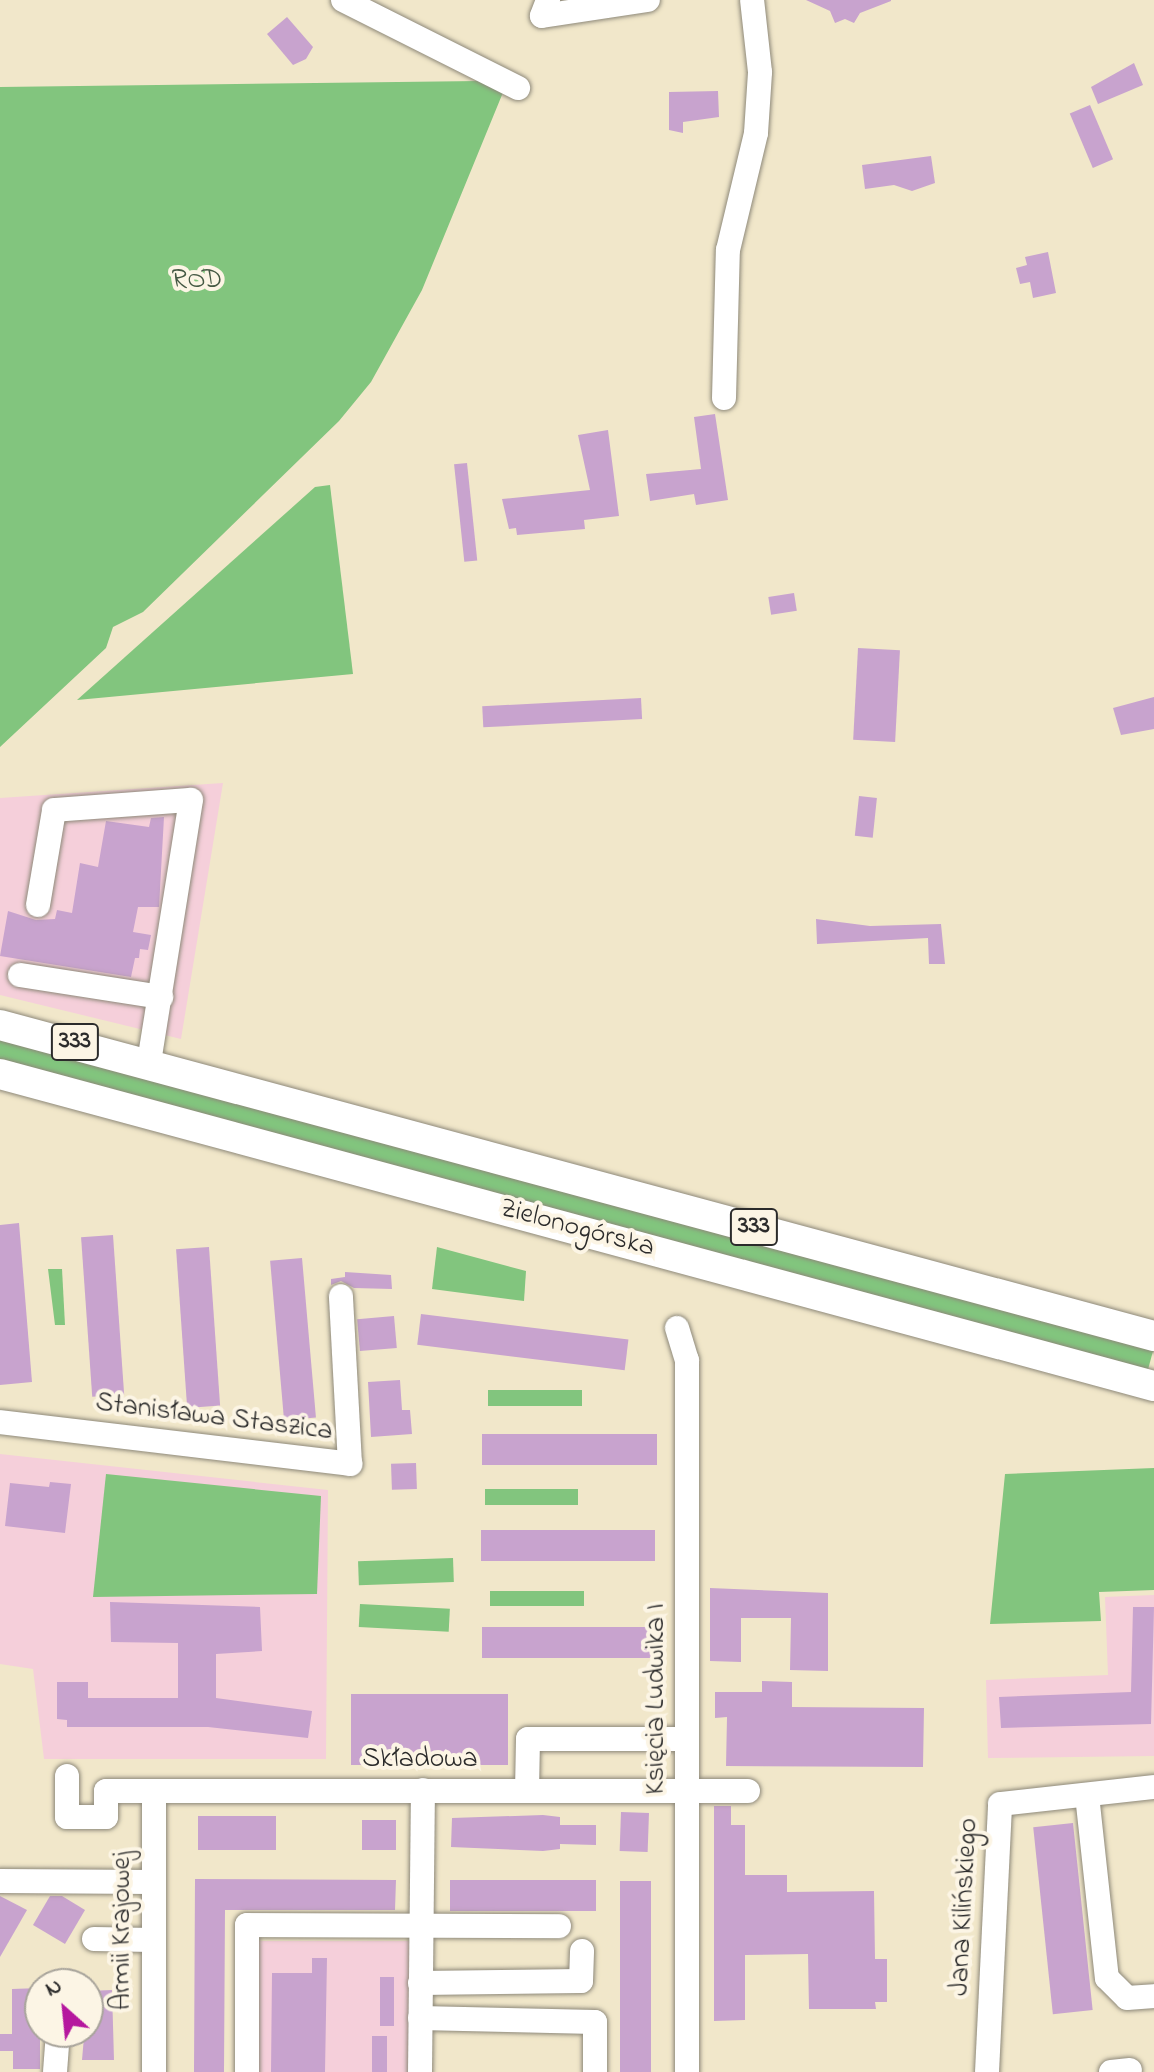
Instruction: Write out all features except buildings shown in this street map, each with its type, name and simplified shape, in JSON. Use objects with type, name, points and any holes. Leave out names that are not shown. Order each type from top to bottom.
[{"type":"main road","name":"Zielonogórska","points":[[0,1025],[149,1061],[1154,1336]]},
{"type":"main road","name":"Zielonogórska","points":[[0,1074],[1154,1386]]},
{"type":"street","points":[[343,0],[518,88]]},
{"type":"street","points":[[545,8],[648,0]]},
{"type":"street","points":[[724,398],[728,250],[756,133],[760,72],[752,0]]},
{"type":"street","points":[[38,905],[54,810],[191,800],[149,1061]]},
{"type":"street","points":[[20,975],[161,997]]},
{"type":"street","name":"Stanisława Staszica","points":[[0,1422],[350,1464],[341,1296]]},
{"type":"street","name":"Księcia Ludwika I","points":[[677,1328],[687,1360],[687,2072]]},
{"type":"street","points":[[527,1791],[528,1739],[687,1739]]},
{"type":"street","name":"Składowa","points":[[67,1776],[67,1817],[106,1817],[106,1791],[748,1791]]},
{"type":"street","name":"Jana Kilińskiego","points":[[987,2072],[1000,1804],[1154,1787]]},
{"type":"street","points":[[420,2072],[423,1790]]},
{"type":"street","name":"Armii Krajowej","points":[[154,1791],[154,2072]]},
{"type":"street","points":[[1087,1795],[1107,1978],[1127,1998],[1154,1996]]},
{"type":"street","points":[[0,1881],[152,1882]]},
{"type":"street","points":[[247,2072],[247,1925],[559,1926]]},
{"type":"street","points":[[94,1939],[153,1940]]},
{"type":"street","points":[[420,1983],[581,1981],[582,1951]]},
{"type":"street","points":[[420,2018],[595,2022],[595,2072]]},
{"type":"street","points":[[55,2072],[57,2048]]},
{"type":"shaded area","points":[[223,783],[181,1039],[0,995],[0,798]]},
{"type":"shaded area","points":[[0,1454],[328,1490],[326,1759],[44,1759],[33,1669],[0,1664]]},
{"type":"shaded area","points":[[1154,1595],[1154,1756],[988,1758],[986,1680],[1108,1675],[1105,1597]]},
{"type":"shaded area","points":[[255,1941],[410,1941],[410,2072],[255,2072]]},
{"type":"green space","name":"ROD","points":[[479,81],[504,90],[422,290],[371,382],[339,421],[143,612],[113,627],[106,648],[0,747],[0,87]]},
{"type":"green space","points":[[330,485],[353,674],[77,700],[315,487]]},
{"type":"green space","points":[[0,1037],[1154,1346],[1147,1374],[0,1067]]},
{"type":"green space","points":[[437,1247],[526,1271],[524,1301],[432,1289]]},
{"type":"green space","points":[[48,1269],[62,1269],[65,1325],[55,1325]]},
{"type":"green space","points":[[488,1390],[582,1390],[582,1406],[488,1406]]},
{"type":"green space","points":[[1154,1468],[1154,1590],[1099,1592],[1101,1621],[990,1624],[1005,1474]]},
{"type":"green space","points":[[106,1474],[321,1496],[317,1594],[93,1597]]},
{"type":"green space","points":[[485,1489],[578,1489],[578,1505],[485,1505]]},
{"type":"green space","points":[[453,1558],[454,1582],[359,1585],[358,1561]]},
{"type":"green space","points":[[490,1591],[584,1591],[584,1606],[490,1606]]},
{"type":"green space","points":[[360,1604],[450,1609],[449,1632],[359,1627]]}]
